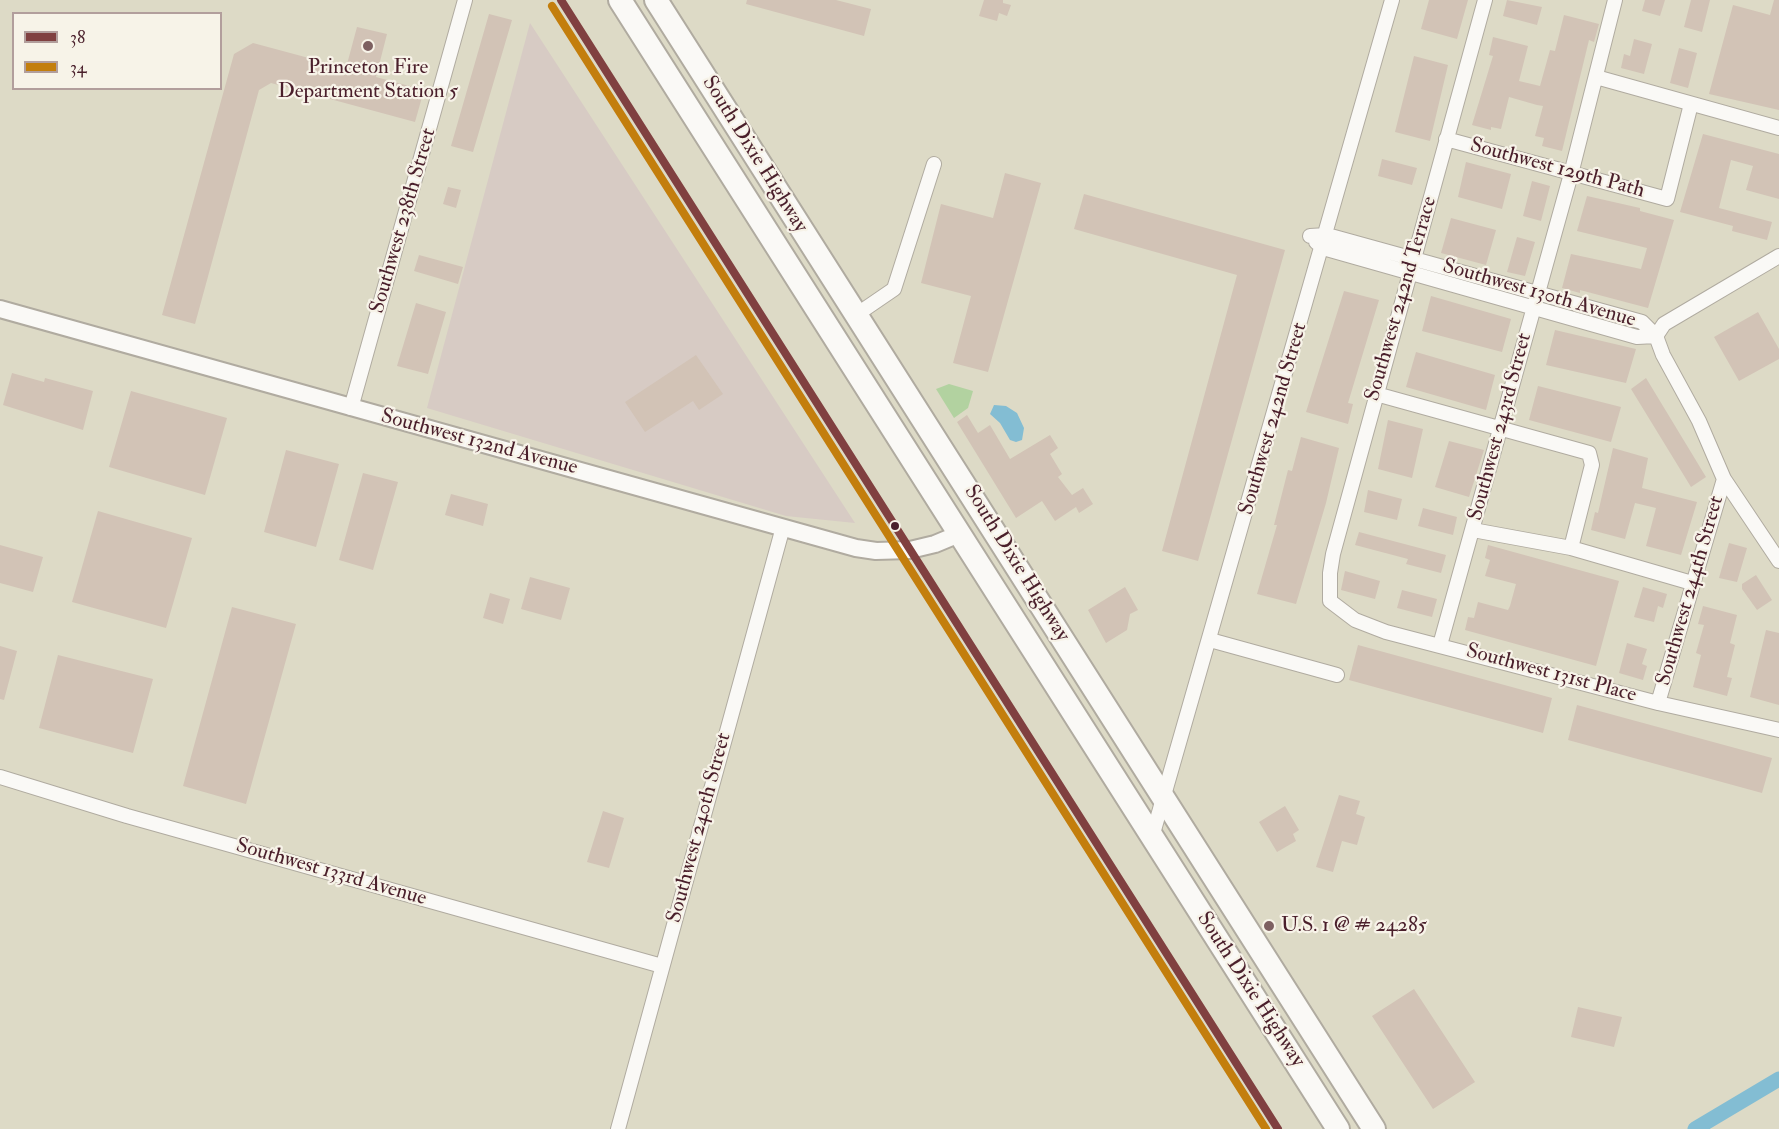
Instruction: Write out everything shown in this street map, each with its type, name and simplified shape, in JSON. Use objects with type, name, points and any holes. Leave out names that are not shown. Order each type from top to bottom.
[{"type":"highway","name":"South Dixie Highway","points":[[620,0],[1338,1129]]},
{"type":"highway","name":"South Dixie Highway","points":[[656,0],[1374,1129]]},
{"type":"highway","points":[[856,315],[875,366],[895,403],[953,494],[960,520],[958,534],[975,540],[991,554],[1059,659],[1089,679]]},
{"type":"highway","points":[[1208,924],[1250,961],[1334,1095],[1341,1102],[1361,1108]]},
{"type":"street","name":"Southwest 238th Street","points":[[351,408],[465,0]]},
{"type":"street","name":"Southwest 242nd Street","points":[[1152,837],[1325,241],[1392,0]]},
{"type":"street","name":"Southwest 242nd Terrace","points":[[1330,600],[1333,554],[1485,0]]},
{"type":"street","name":"Southwest 243rd Street","points":[[1440,645],[1571,174],[1615,0]]},
{"type":"street","points":[[1596,77],[1779,128]]},
{"type":"street","name":"Southwest 129th Path","points":[[1446,139],[1667,200],[1691,104]]},
{"type":"street","points":[[856,315],[894,289],[934,164]]},
{"type":"street","name":"Southwest 130th Avenue","points":[[1325,241],[1414,258],[1642,322],[1656,336]]},
{"type":"street","name":"Southwest 130th Avenue","points":[[1325,241],[1410,273],[1637,337],[1656,336]]},
{"type":"street","points":[[1779,256],[1664,324],[1656,336],[1663,355],[1699,421],[1724,479],[1779,561]]},
{"type":"street","name":"Southwest 132nd Avenue","points":[[0,309],[351,408],[876,551],[921,547],[958,534]]},
{"type":"street","points":[[1376,394],[1501,429],[1576,447],[1592,457],[1571,548]]},
{"type":"street","name":"Southwest 244th Street","points":[[1658,703],[1724,479]]},
{"type":"street","name":"Southwest 240th Street","points":[[618,1129],[783,527]]},
{"type":"street","points":[[1473,530],[1571,548],[1692,583]]},
{"type":"street","name":"Southwest 131st Place","points":[[1330,600],[1345,614],[1371,627],[1658,703],[1779,730]]},
{"type":"street","points":[[1210,640],[1337,675]]},
{"type":"street","name":"Southwest 133rd Avenue","points":[[0,777],[127,816],[662,966]]},
{"type":"shaded area","points":[[530,23],[855,523],[786,516],[427,408]]},
{"type":"green space","points":[[949,384],[973,391],[968,408],[954,418],[936,389]]},
{"type":"water","points":[[994,405],[1006,406],[1017,413],[1024,428],[1022,440],[1016,442],[1010,440],[1000,423],[990,414]]},
{"type":"building","points":[[747,0],[836,0],[871,9],[864,36],[746,4]]},
{"type":"building","points":[[984,0],[1003,0],[1003,3],[1011,5],[1007,16],[999,13],[997,21],[979,16]]},
{"type":"building","points":[[1429,0],[1468,0],[1457,39],[1421,29]]},
{"type":"building","points":[[1507,0],[1542,7],[1537,25],[1503,16]]},
{"type":"building","points":[[1645,0],[1665,0],[1660,16],[1642,11]]},
{"type":"building","points":[[1691,0],[1710,0],[1702,32],[1684,27]]},
{"type":"building","points":[[1774,0],[1779,0],[1779,110],[1709,94],[1733,5],[1770,15]]},
{"type":"building","points":[[489,14],[512,20],[473,152],[451,146]]},
{"type":"building","points":[[1564,15],[1599,24],[1594,42],[1589,40],[1562,151],[1542,146],[1544,138],[1535,136],[1543,106],[1509,97],[1501,129],[1491,127],[1491,130],[1472,125],[1493,56],[1489,55],[1493,37],[1528,46],[1519,81],[1540,86],[1550,50],[1555,51]]},
{"type":"building","points":[[357,27],[387,34],[376,77],[424,90],[415,122],[271,83],[259,90],[195,324],[162,315],[234,54],[253,43],[346,68]]},
{"type":"building","points":[[1634,39],[1652,44],[1644,74],[1621,68],[1624,54],[1630,56]]},
{"type":"building","points":[[1679,48],[1697,53],[1688,88],[1670,83]]},
{"type":"building","points":[[1414,56],[1448,65],[1430,141],[1395,132]]},
{"type":"building","points":[[1703,134],[1779,154],[1779,199],[1746,190],[1753,166],[1731,160],[1719,208],[1772,222],[1767,240],[1732,231],[1733,226],[1680,212]]},
{"type":"building","points":[[1382,159],[1417,168],[1412,185],[1378,176]]},
{"type":"building","points":[[1466,162],[1511,174],[1502,209],[1458,197]]},
{"type":"building","points":[[1005,173],[1041,183],[988,372],[953,363],[971,296],[921,283],[941,204],[993,218]]},
{"type":"building","points":[[1532,181],[1550,186],[1541,221],[1523,216]]},
{"type":"building","points":[[448,187],[461,190],[456,208],[443,204]]},
{"type":"building","points":[[1084,194],[1285,250],[1198,561],[1162,551],[1237,275],[1074,229]]},
{"type":"building","points":[[1587,196],[1640,208],[1640,211],[1674,220],[1648,308],[1580,290],[1580,293],[1562,288],[1571,254],[1641,269],[1647,248],[1577,231]]},
{"type":"building","points":[[1451,218],[1496,230],[1486,265],[1441,253]]},
{"type":"building","points":[[1517,237],[1535,242],[1525,276],[1507,272]]},
{"type":"building","points":[[419,255],[463,267],[458,284],[414,271]]},
{"type":"building","points":[[1344,291],[1379,300],[1348,403],[1353,404],[1348,424],[1306,412]]},
{"type":"building","points":[[1431,296],[1511,319],[1502,352],[1422,331]]},
{"type":"building","points":[[416,303],[446,312],[428,374],[397,366]]},
{"type":"building","points":[[1758,312],[1779,349],[1779,359],[1739,381],[1714,337]]},
{"type":"building","points":[[1555,330],[1636,349],[1626,383],[1546,365]]},
{"type":"building","points":[[1416,352],[1495,375],[1486,410],[1406,387]]},
{"type":"building","points":[[696,355],[723,394],[699,410],[693,401],[645,432],[625,402]]},
{"type":"building","points":[[12,373],[44,382],[45,378],[93,391],[83,430],[3,405]]},
{"type":"building","points":[[1646,378],[1706,477],[1691,487],[1631,389]]},
{"type":"building","points":[[1538,386],[1621,407],[1611,442],[1529,420]]},
{"type":"building","points":[[131,391],[227,418],[205,495],[109,467]]},
{"type":"building","points":[[967,415],[978,433],[990,425],[1010,459],[1050,435],[1058,448],[1050,454],[1062,474],[1058,477],[1072,495],[1083,488],[1093,504],[1079,513],[1076,507],[1055,521],[1042,501],[1016,518],[957,422]]},
{"type":"building","points":[[1388,420],[1423,429],[1412,478],[1378,469]]},
{"type":"building","points":[[1301,437],[1339,448],[1326,503],[1296,604],[1257,594],[1277,525],[1274,525],[1288,470],[1292,471]]},
{"type":"building","points":[[1449,441],[1484,450],[1469,497],[1435,487]]},
{"type":"building","points":[[1613,448],[1648,458],[1642,488],[1697,502],[1681,555],[1646,546],[1656,508],[1635,503],[1625,539],[1591,530],[1595,512],[1598,513]]},
{"type":"building","points":[[286,450],[339,464],[316,547],[264,532]]},
{"type":"building","points":[[363,473],[398,482],[373,570],[339,560]]},
{"type":"building","points":[[1368,490],[1402,499],[1397,520],[1364,512]]},
{"type":"building","points":[[451,494],[488,504],[483,526],[445,515]]},
{"type":"building","points":[[1423,508],[1457,517],[1453,535],[1418,526]]},
{"type":"building","points":[[98,511],[192,538],[166,628],[72,602]]},
{"type":"building","points":[[1359,532],[1446,555],[1441,573],[1406,564],[1408,559],[1355,545]]},
{"type":"building","points":[[1729,543],[1747,548],[1737,582],[1719,578]]},
{"type":"building","points":[[0,545],[43,557],[33,592],[0,583]]},
{"type":"building","points":[[1488,545],[1619,581],[1596,666],[1465,630],[1468,617],[1474,618],[1478,602],[1508,610],[1516,584],[1485,576],[1490,560],[1485,558]]},
{"type":"building","points":[[1345,571],[1380,581],[1375,599],[1341,590]]},
{"type":"building","points":[[1756,575],[1772,600],[1757,610],[1742,589],[1742,584]]},
{"type":"building","points":[[530,577],[570,588],[561,620],[521,609]]},
{"type":"building","points":[[1125,587],[1138,610],[1130,614],[1127,630],[1106,643],[1088,610]]},
{"type":"building","points":[[1643,587],[1667,594],[1663,608],[1658,606],[1654,622],[1634,617]]},
{"type":"building","points":[[1402,590],[1437,599],[1432,617],[1397,608]]},
{"type":"building","points":[[490,593],[510,599],[503,624],[483,618]]},
{"type":"building","points":[[1703,606],[1737,615],[1730,643],[1735,645],[1727,677],[1732,678],[1727,696],[1693,687],[1701,655],[1696,653],[1704,625],[1698,624]]},
{"type":"building","points":[[232,607],[296,624],[246,804],[183,786]]},
{"type":"building","points":[[1766,630],[1779,633],[1779,705],[1750,697]]},
{"type":"building","points":[[1627,643],[1647,649],[1642,664],[1647,666],[1643,680],[1619,673]]},
{"type":"building","points":[[1358,645],[1552,698],[1543,733],[1349,680]]},
{"type":"building","points":[[0,646],[17,651],[4,700],[0,699]]},
{"type":"building","points":[[58,655],[153,679],[133,753],[39,728]]},
{"type":"building","points":[[1577,705],[1772,758],[1762,793],[1568,740]]},
{"type":"building","points":[[1339,795],[1360,801],[1356,814],[1365,817],[1357,845],[1342,841],[1333,872],[1316,867]]},
{"type":"building","points":[[1285,806],[1299,830],[1293,834],[1296,841],[1277,852],[1259,822]]},
{"type":"building","points":[[603,811],[624,818],[609,868],[587,862]]},
{"type":"building","points":[[1414,989],[1475,1082],[1433,1109],[1372,1016]]},
{"type":"building","points":[[1578,1007],[1622,1017],[1614,1047],[1571,1037]]},
{"type":"waterway","points":[[1695,1129],[1779,1079]]},
{"type":"transit line","name":"38","points":[[561,0],[1278,1129]]},
{"type":"transit line","name":"34","points":[[552,6],[1266,1129]]},
{"type":"place","name":"Princeton Fire Department Station 5","points":[[368,46]]},
{"type":"place","name":"U.S. 1 @ # 24285","points":[[1269,926]]}]
